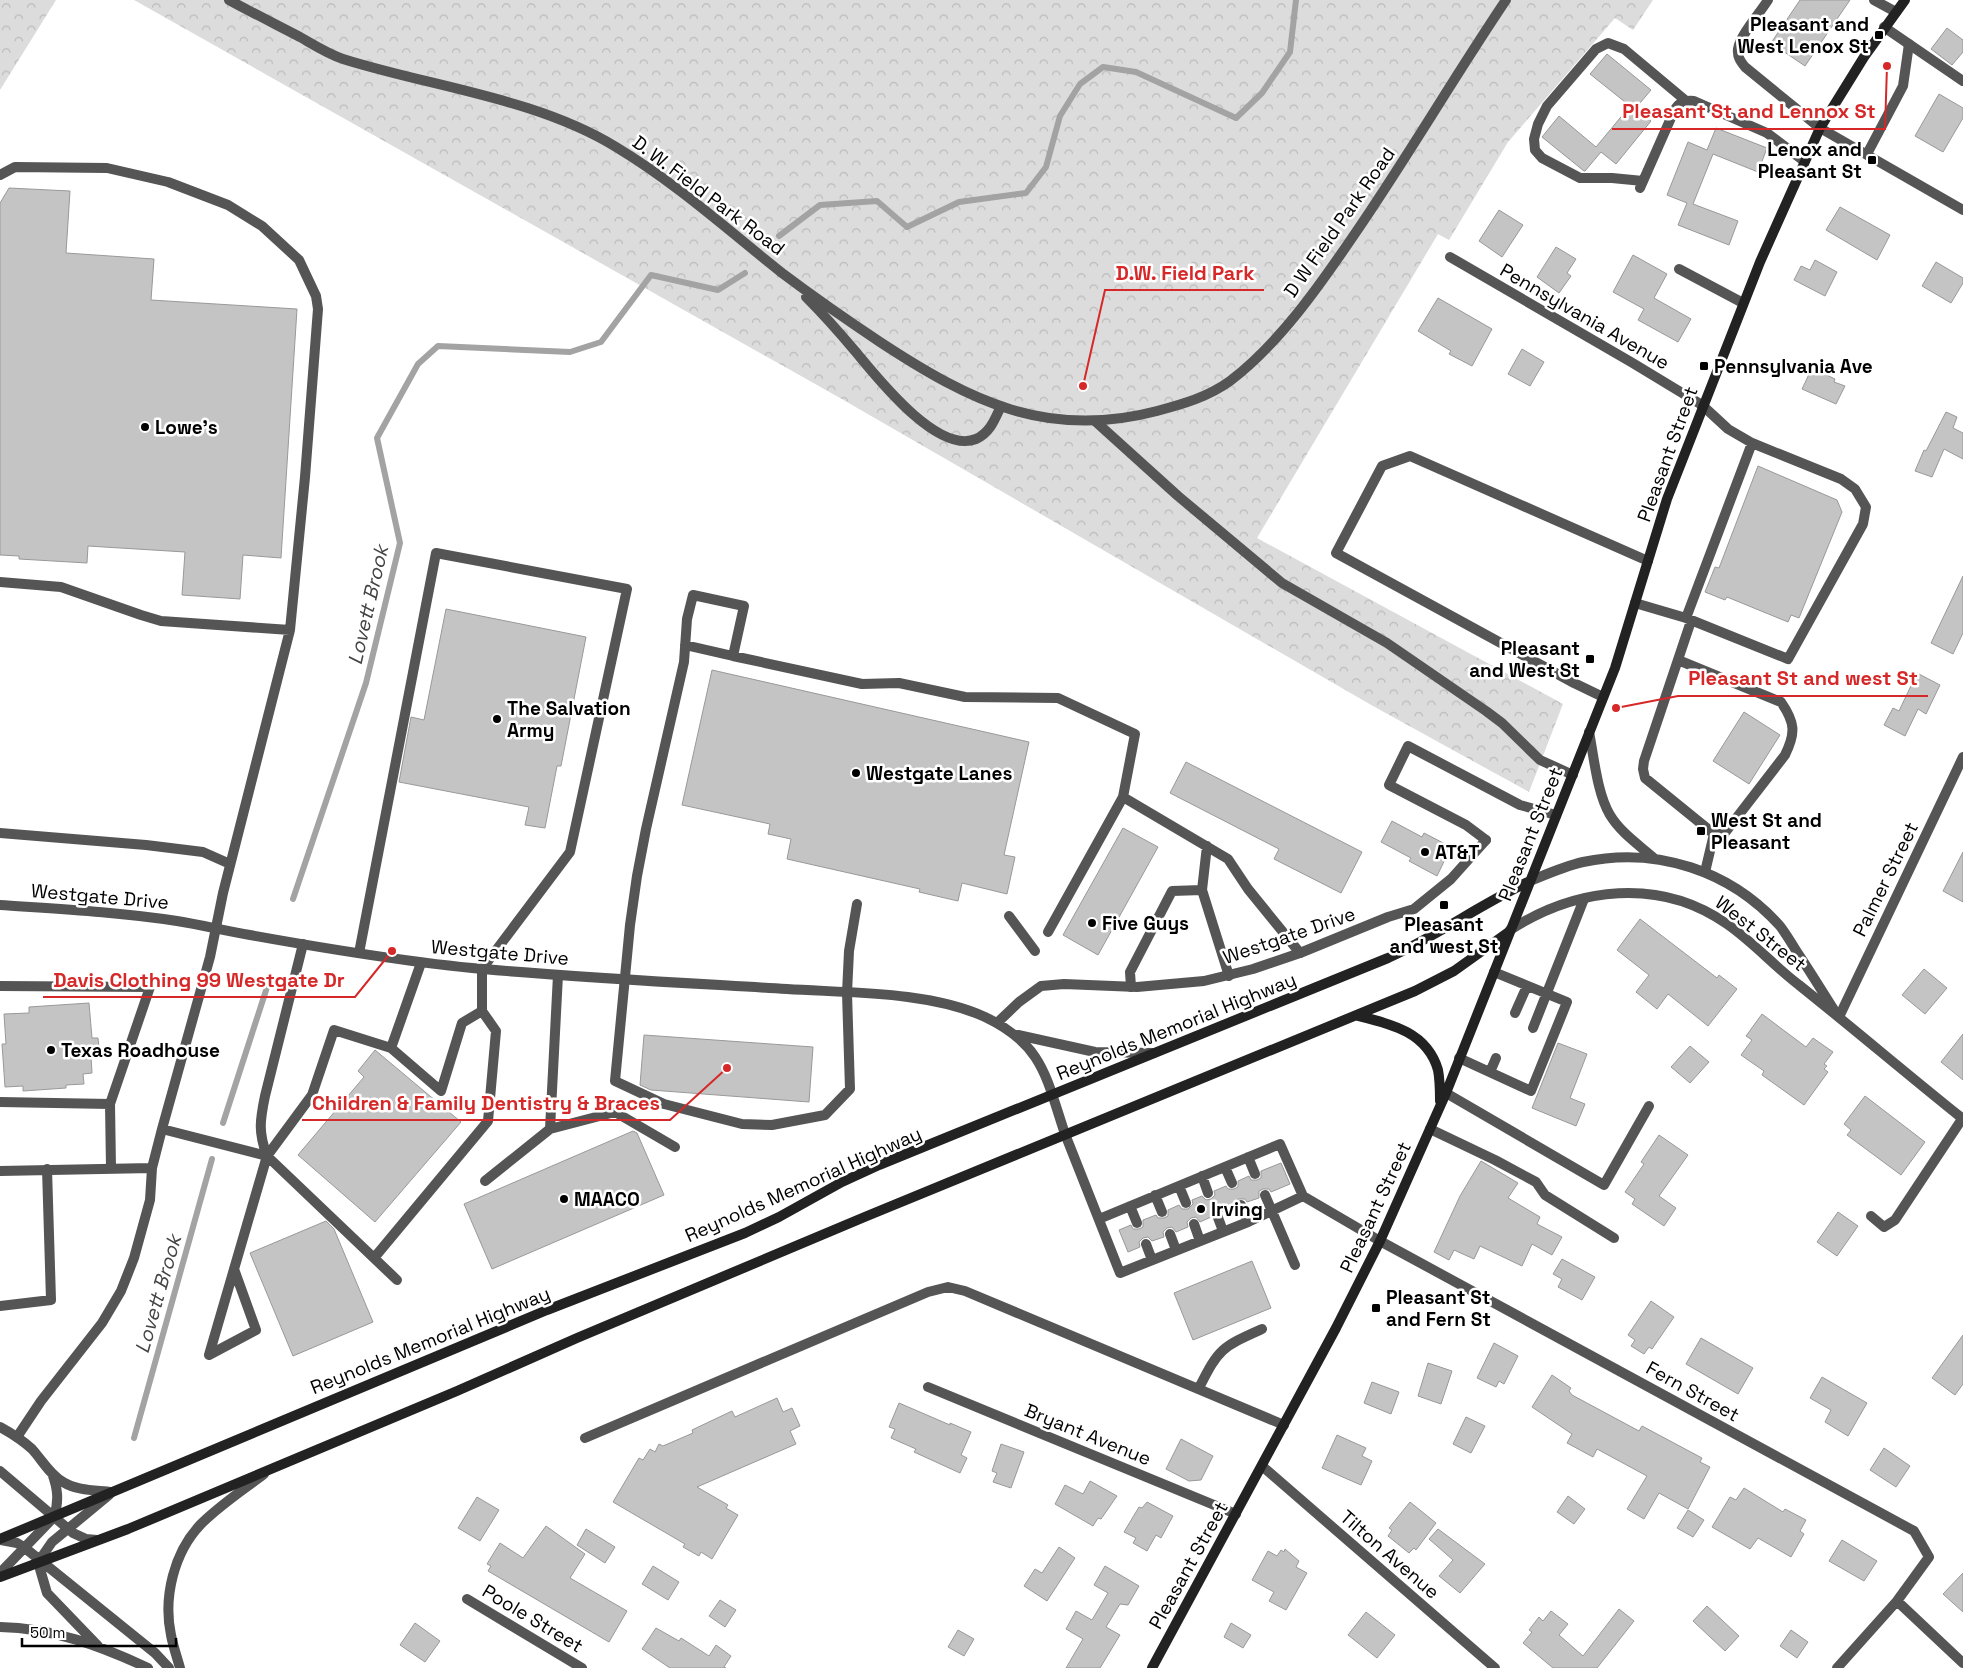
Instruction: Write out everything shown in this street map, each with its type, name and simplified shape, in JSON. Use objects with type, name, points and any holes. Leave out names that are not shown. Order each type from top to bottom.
[{"type":"main road","name":"Pleasant Street","points":[[1152,1668],[1284,1425],[1380,1241],[1446,1093],[1615,668],[1667,499],[1743,303],[1804,160],[1820,128],[1884,27],[1905,0]]},
{"type":"main road","name":"Reynolds Memorial Highway","points":[[0,1540],[547,1310],[745,1233],[779,1217],[854,1176],[1388,958],[1422,942],[1498,896],[1530,881]]},
{"type":"main road","points":[[0,1575],[41,1562],[97,1540],[457,1391],[698,1287],[1065,1134],[1358,1016],[1445,976],[1510,930]]},
{"type":"main road","points":[[1358,1016],[1395,1025],[1421,1042],[1432,1056],[1437,1069],[1441,1105]]},
{"type":"street","name":"D. W. Field Park Road","points":[[229,0],[339,57],[535,111],[612,144],[657,174],[833,310],[915,364],[969,393],[1025,415],[1047,419],[1095,421]]},
{"type":"street","name":"D W Field Park Road","points":[[1095,421],[1136,417],[1193,401],[1229,381],[1267,347],[1316,291],[1376,204],[1463,63],[1506,0]]},
{"type":"street","points":[[1767,0],[1742,40],[1738,50],[1739,59],[1745,67],[1820,128],[1963,210]]},
{"type":"street","points":[[1874,0],[1896,12]]},
{"type":"street","points":[[1884,27],[1963,81]]},
{"type":"street","points":[[1685,100],[1678,104],[1674,111],[1641,185],[1612,178],[1580,178],[1542,158],[1535,150],[1534,139],[1538,124],[1547,106],[1596,49],[1608,43],[1624,49],[1685,100],[1694,101],[1767,133],[1804,160]]},
{"type":"street","points":[[1867,154],[1903,86],[1909,44]]},
{"type":"street","points":[[0,175],[15,167],[107,168],[159,180],[228,205],[262,226],[299,260],[316,296],[318,309],[305,476],[290,630],[230,864],[208,967],[152,1168],[150,1200],[134,1258],[121,1291],[102,1323],[41,1401],[17,1437]]},
{"type":"street","name":"Pennsylvania Avenue","points":[[1450,257],[1702,405],[1728,430],[1752,442],[1841,478],[1855,489],[1866,507],[1863,524],[1788,659],[1689,620]]},
{"type":"street","points":[[1679,269],[1743,303]]},
{"type":"street","points":[[784,274],[840,334],[889,393],[905,408],[934,429],[948,437],[974,440],[990,428],[1000,406]]},
{"type":"street","points":[[1095,421],[1178,496],[1282,583],[1387,643],[1486,711],[1540,760],[1572,775]]},
{"type":"street","points":[[1678,660],[1781,702],[1790,715],[1793,731],[1792,741],[1785,755],[1724,834],[1714,834],[1645,778],[1642,769],[1678,660],[1689,620],[1752,442]]},
{"type":"street","points":[[1603,697],[1336,553],[1382,466],[1410,456],[1648,561]]},
{"type":"street","points":[[359,953],[436,553],[627,589],[570,852],[482,969],[482,1011],[496,1031],[488,1121],[374,1258]]},
{"type":"street","points":[[0,582],[61,587],[141,615],[161,620],[290,630]]},
{"type":"street","points":[[733,656],[744,606],[693,594],[687,619],[684,662],[637,876],[630,925],[615,1081],[664,1104],[742,1124],[772,1125],[825,1115],[850,1089],[847,992],[849,952],[857,904]]},
{"type":"street","points":[[1635,603],[1689,620]]},
{"type":"street","points":[[685,645],[862,684],[899,683],[965,696],[1058,698],[1135,734],[1123,797],[1048,932]]},
{"type":"street","points":[[1590,732],[1602,796],[1610,815],[1631,838],[1655,858]]},
{"type":"street","name":"Westgate Drive","points":[[997,1023],[1038,987],[1064,984],[1131,987],[1196,982],[1229,976],[1300,954],[1388,917],[1414,909],[1451,879],[1486,840],[1466,825],[1389,785],[1408,746],[1520,806],[1556,815]]},
{"type":"street","name":"Palmer Street","points":[[1839,1017],[1963,757]]},
{"type":"street","points":[[1123,797],[1228,859],[1248,890],[1300,954]]},
{"type":"street","points":[[0,834],[146,845],[203,852],[230,864]]},
{"type":"street","points":[[1705,872],[1714,834]]},
{"type":"street","points":[[1207,846],[1202,890],[1229,976]]},
{"type":"street","name":"West Street","points":[[1530,881],[1584,861],[1618,858],[1655,858],[1676,862],[1705,872],[1741,891],[1756,902],[1776,922],[1839,1017]]},
{"type":"street","points":[[1131,987],[1130,972],[1172,891],[1202,890]]},
{"type":"street","name":"West Street","points":[[1510,930],[1544,912],[1584,899],[1620,892],[1639,892],[1666,896],[1694,905],[1727,924],[1791,979],[1963,1119]]},
{"type":"street","points":[[1532,1028],[1584,899]]},
{"type":"street","name":"Westgate Drive","points":[[0,905],[125,914],[178,921],[421,963],[626,980],[847,992],[934,1001],[966,1009],[997,1023],[1017,1035],[1028,1045],[1038,1060],[1120,1273],[1152,1260]]},
{"type":"street","points":[[1009,916],[1035,952]]},
{"type":"street","points":[[304,944],[260,1120],[260,1138],[267,1156],[397,1280]]},
{"type":"street","points":[[391,1048],[421,963]]},
{"type":"street","points":[[1460,1058],[1490,1072],[1512,1077],[1530,1091],[1567,1002],[1494,972]]},
{"type":"street","points":[[550,1129],[558,975]]},
{"type":"street","points":[[0,986],[150,987],[110,1104],[111,1168]]},
{"type":"street","points":[[1515,1014],[1527,986]]},
{"type":"street","points":[[234,1269],[256,1330],[209,1355],[217,1327],[267,1156],[312,1095],[334,1030],[391,1048],[441,1091],[462,1023],[482,1011]]},
{"type":"street","points":[[1017,1035],[1095,1052],[1157,1053]]},
{"type":"street","points":[[1490,1072],[1496,1058]]},
{"type":"street","points":[[1446,1093],[1604,1185],[1649,1106]]},
{"type":"street","points":[[0,1102],[110,1104]]},
{"type":"street","points":[[485,1182],[550,1129],[615,1112],[675,1147]]},
{"type":"street","points":[[1871,1216],[1884,1227],[1895,1220],[1963,1119]]},
{"type":"street","points":[[1430,1128],[1536,1182],[1545,1195],[1614,1238]]},
{"type":"street","points":[[162,1129],[267,1156]]},
{"type":"street","points":[[1098,1219],[1280,1144],[1303,1196],[1380,1241]]},
{"type":"street","points":[[1248,1157],[1256,1174]]},
{"type":"street","points":[[1225,1167],[1232,1183]]},
{"type":"street","points":[[0,1170],[152,1168]]},
{"type":"street","points":[[0,1306],[52,1300],[47,1169]]},
{"type":"street","points":[[1202,1176],[1208,1193]]},
{"type":"street","points":[[1179,1186],[1186,1202]]},
{"type":"street","points":[[1265,1195],[1296,1265]]},
{"type":"street","points":[[1155,1196],[1162,1212]]},
{"type":"street","points":[[1146,1244],[1152,1260],[1248,1222],[1303,1196]]},
{"type":"street","points":[[1241,1205],[1248,1222]]},
{"type":"street","points":[[1130,1206],[1137,1223]]},
{"type":"street","points":[[1217,1215],[1223,1231]]},
{"type":"street","points":[[1194,1224],[1200,1241]]},
{"type":"street","points":[[1170,1234],[1176,1250]]},
{"type":"street","name":"Fern Street","points":[[1380,1241],[1914,1531],[1929,1557],[1897,1601]]},
{"type":"street","points":[[585,1438],[928,1292],[948,1287],[965,1291],[1284,1425]]},
{"type":"street","points":[[1199,1388],[1218,1353],[1229,1344],[1262,1329]]},
{"type":"street","name":"Bryant Avenue","points":[[928,1387],[1236,1514]]},
{"type":"street","points":[[0,1427],[32,1449],[63,1482],[74,1487],[112,1492]]},
{"type":"street","name":"Tilton Avenue","points":[[1262,1466],[1495,1668]]},
{"type":"street","points":[[180,1668],[170,1635],[169,1616],[172,1581],[182,1552],[200,1525],[269,1469]]},
{"type":"street","points":[[0,1471],[68,1529],[80,1536],[97,1540]]},
{"type":"street","points":[[0,1575],[54,1516],[57,1507],[58,1490],[52,1472]]},
{"type":"street","points":[[98,1646],[47,1593],[40,1569],[47,1548],[112,1492]]},
{"type":"street","points":[[0,1540],[17,1543],[25,1548],[154,1653],[169,1668]]},
{"type":"street","name":"Poole Street","points":[[467,1599],[582,1668]]},
{"type":"street","points":[[1837,1668],[1897,1601],[1963,1663]]},
{"type":"street","points":[[0,1626],[58,1635],[98,1646],[148,1668]]},
{"type":"green space","points":[[0,0],[56,0],[0,90]]},
{"type":"green space","points":[[134,0],[1653,0],[1633,30],[1615,18],[1508,142],[1449,240],[1438,234],[1257,538],[1563,704],[1529,792],[1373,706],[840,398]]},
{"type":"building","points":[[1800,0],[1850,0],[1805,66],[1771,43]]},
{"type":"building","points":[[1947,28],[1963,40],[1963,52],[1952,65],[1931,49]]},
{"type":"building","points":[[1607,54],[1651,90],[1635,109],[1651,121],[1616,164],[1601,152],[1584,171],[1542,137],[1559,116],[1596,147],[1630,106],[1590,74]]},
{"type":"building","points":[[1939,94],[1963,108],[1963,118],[1943,152],[1915,136]]},
{"type":"building","points":[[1716,128],[1767,148],[1758,172],[1713,154],[1693,204],[1738,221],[1729,245],[1678,225],[1687,203],[1667,195],[1688,142],[1707,150]]},
{"type":"building","name":"Lowe's","points":[[9,188],[70,191],[66,253],[154,259],[151,300],[297,309],[281,558],[243,555],[240,599],[182,595],[185,552],[88,546],[87,563],[19,559],[19,556],[0,555],[0,203]]},
{"type":"building","points":[[1840,207],[1890,235],[1877,260],[1826,230]]},
{"type":"building","points":[[1499,210],[1523,225],[1502,257],[1479,241]]},
{"type":"building","points":[[1556,247],[1576,259],[1567,273],[1571,276],[1559,293],[1537,277]]},
{"type":"building","points":[[1633,255],[1667,274],[1654,298],[1691,319],[1678,342],[1638,320],[1644,309],[1613,292]]},
{"type":"building","points":[[1815,260],[1837,272],[1825,296],[1794,280],[1801,266],[1810,270]]},
{"type":"building","points":[[1936,262],[1963,278],[1963,283],[1951,303],[1922,286]]},
{"type":"building","points":[[1438,298],[1492,329],[1472,366],[1449,354],[1451,351],[1418,331]]},
{"type":"building","points":[[1522,349],[1544,362],[1530,386],[1508,374]]},
{"type":"building","points":[[1812,368],[1835,379],[1834,382],[1845,386],[1836,404],[1802,389]]},
{"type":"building","points":[[1946,412],[1957,417],[1953,428],[1963,433],[1963,459],[1944,449],[1932,477],[1915,471],[1924,450],[1926,451]]},
{"type":"building","points":[[1758,466],[1837,500],[1842,512],[1799,618],[1791,615],[1788,622],[1727,597],[1725,600],[1705,592],[1715,567],[1719,568]]},
{"type":"building","points":[[1963,576],[1963,633],[1953,654],[1931,643]]},
{"type":"building","name":"The Salvation Army","points":[[446,609],[586,637],[561,766],[557,766],[545,828],[525,825],[529,807],[399,782],[411,717],[424,720]]},
{"type":"building","name":"Westgate Lanes","points":[[712,670],[1029,742],[1004,855],[1015,857],[1007,894],[962,883],[958,901],[919,892],[920,889],[787,859],[791,839],[768,834],[770,824],[682,805]]},
{"type":"building","points":[[1917,673],[1940,685],[1926,714],[1918,709],[1905,736],[1884,725],[1893,708],[1899,711]]},
{"type":"building","points":[[1744,712],[1780,735],[1749,784],[1713,761]]},
{"type":"building","points":[[1186,762],[1362,852],[1341,893],[1274,859],[1279,849],[1170,793]]},
{"type":"building","name":"AT&T","points":[[1392,821],[1422,837],[1424,833],[1451,847],[1437,876],[1409,861],[1411,858],[1381,842]]},
{"type":"building","points":[[1123,828],[1158,847],[1098,955],[1063,935]]},
{"type":"building","points":[[1963,852],[1963,902],[1943,891]]},
{"type":"building","points":[[1640,919],[1717,978],[1719,975],[1737,989],[1708,1026],[1668,994],[1657,1009],[1636,992],[1649,975],[1617,950]]},
{"type":"building","points":[[1924,969],[1947,988],[1925,1014],[1902,995]]},
{"type":"building","name":"Texas Roadhouse","points":[[89,1003],[92,1038],[98,1038],[100,1057],[91,1057],[92,1073],[83,1074],[84,1084],[66,1085],[66,1088],[23,1091],[23,1086],[5,1087],[2,1044],[6,1044],[4,1014],[29,1013],[29,1007]]},
{"type":"building","points":[[1762,1014],[1806,1047],[1813,1038],[1833,1052],[1824,1064],[1827,1066],[1824,1069],[1828,1072],[1804,1105],[1762,1075],[1764,1071],[1741,1055],[1752,1040],[1746,1036]]},
{"type":"building","points":[[1963,1034],[1963,1080],[1941,1062]]},
{"type":"building","points":[[644,1035],[813,1047],[809,1102],[651,1090],[640,1085]]},
{"type":"building","points":[[1558,1043],[1587,1054],[1570,1098],[1585,1104],[1576,1126],[1532,1108]]},
{"type":"building","points":[[1690,1046],[1709,1062],[1690,1083],[1671,1067]]},
{"type":"building","points":[[375,1050],[461,1122],[375,1222],[298,1155],[364,1077],[358,1071]]},
{"type":"building","points":[[1865,1096],[1925,1142],[1901,1175],[1847,1135],[1851,1130],[1844,1124]]},
{"type":"building","name":"MAACO","points":[[633,1131],[637,1133],[664,1195],[492,1269],[464,1204]]},
{"type":"building","points":[[1659,1135],[1688,1155],[1659,1196],[1676,1208],[1664,1226],[1632,1204],[1635,1199],[1625,1192],[1644,1164],[1641,1162]]},
{"type":"building","points":[[1481,1161],[1518,1183],[1508,1198],[1540,1217],[1537,1224],[1562,1237],[1552,1255],[1532,1244],[1522,1266],[1480,1246],[1474,1259],[1454,1250],[1449,1260],[1434,1252],[1460,1196]]},
{"type":"building","name":"Irving","points":[[1281,1163],[1290,1184],[1271,1192],[1269,1189],[1263,1189],[1259,1191],[1259,1198],[1247,1202],[1245,1199],[1239,1199],[1235,1201],[1235,1207],[1223,1212],[1219,1208],[1214,1209],[1210,1213],[1211,1217],[1200,1222],[1196,1217],[1191,1218],[1187,1222],[1188,1227],[1176,1232],[1172,1227],[1167,1228],[1163,1232],[1164,1237],[1152,1241],[1148,1237],[1143,1238],[1139,1242],[1140,1247],[1128,1252],[1119,1230],[1131,1225],[1133,1229],[1139,1229],[1143,1227],[1143,1220],[1156,1215],[1158,1218],[1164,1218],[1168,1216],[1168,1210],[1179,1205],[1182,1209],[1188,1209],[1193,1204],[1192,1200],[1202,1196],[1206,1200],[1211,1199],[1215,1195],[1214,1191],[1226,1186],[1228,1189],[1234,1189],[1238,1187],[1238,1181],[1249,1176],[1251,1180],[1257,1180],[1261,1178],[1261,1171]]},
{"type":"building","points":[[1838,1212],[1858,1226],[1837,1256],[1817,1242]]},
{"type":"building","points":[[326,1221],[334,1229],[373,1322],[293,1356],[250,1253]]},
{"type":"building","points":[[1562,1259],[1595,1277],[1582,1300],[1558,1287],[1562,1279],[1553,1274]]},
{"type":"building","points":[[1252,1261],[1271,1308],[1193,1340],[1174,1293]]},
{"type":"building","points":[[1651,1301],[1674,1317],[1652,1349],[1649,1347],[1644,1354],[1631,1346],[1635,1340],[1628,1335]]},
{"type":"building","points":[[1963,1335],[1963,1384],[1955,1395],[1932,1378]]},
{"type":"building","points":[[1701,1338],[1753,1368],[1738,1394],[1686,1364]]},
{"type":"building","points":[[1494,1343],[1518,1356],[1504,1384],[1499,1381],[1496,1387],[1477,1378]]},
{"type":"building","points":[[1428,1363],[1452,1371],[1441,1404],[1418,1396]]},
{"type":"building","points":[[1552,1375],[1571,1388],[1569,1391],[1572,1395],[1639,1431],[1642,1426],[1702,1458],[1700,1462],[1710,1467],[1688,1509],[1659,1493],[1644,1519],[1627,1509],[1647,1476],[1597,1449],[1593,1457],[1567,1443],[1572,1434],[1532,1407]]},
{"type":"building","points":[[1822,1377],[1867,1403],[1848,1436],[1825,1422],[1831,1410],[1810,1398]]},
{"type":"building","points":[[1372,1382],[1399,1392],[1391,1414],[1364,1403]]},
{"type":"building","points":[[777,1398],[783,1412],[792,1408],[800,1426],[790,1431],[796,1444],[697,1487],[728,1505],[726,1508],[738,1515],[712,1559],[701,1552],[699,1556],[683,1547],[685,1544],[613,1502],[639,1458],[643,1460],[650,1449],[655,1452],[659,1444],[663,1446],[693,1433],[692,1430],[732,1411],[735,1417]]},
{"type":"building","points":[[899,1403],[971,1432],[961,1455],[967,1458],[960,1473],[914,1452],[916,1449],[891,1438],[895,1429],[889,1427]]},
{"type":"building","points":[[1466,1417],[1485,1426],[1471,1453],[1453,1444]]},
{"type":"building","points":[[1337,1435],[1366,1448],[1362,1456],[1372,1461],[1361,1485],[1322,1468]]},
{"type":"building","points":[[1181,1439],[1213,1456],[1201,1480],[1189,1481],[1166,1469]]},
{"type":"building","points":[[1001,1444],[1024,1452],[1011,1488],[993,1482],[997,1473],[992,1471]]},
{"type":"building","points":[[1884,1448],[1910,1466],[1896,1487],[1870,1470]]},
{"type":"building","points":[[1090,1481],[1117,1496],[1101,1519],[1098,1518],[1093,1526],[1055,1504],[1065,1485],[1083,1494]]},
{"type":"building","points":[[1744,1488],[1783,1512],[1785,1509],[1806,1520],[1800,1531],[1804,1534],[1791,1557],[1758,1538],[1750,1549],[1712,1527],[1730,1497],[1736,1500]]},
{"type":"building","points":[[1568,1496],[1585,1509],[1574,1524],[1557,1512]]},
{"type":"building","points":[[477,1497],[499,1510],[480,1541],[458,1528]]},
{"type":"building","points":[[1147,1502],[1173,1516],[1161,1538],[1156,1535],[1147,1551],[1133,1543],[1136,1538],[1124,1532],[1139,1507],[1142,1508]]},
{"type":"building","points":[[1410,1502],[1436,1523],[1416,1550],[1414,1548],[1409,1553],[1388,1536],[1392,1530],[1389,1528]]},
{"type":"building","points":[[1688,1510],[1704,1520],[1693,1537],[1677,1528]]},
{"type":"building","points":[[546,1526],[585,1554],[570,1578],[627,1611],[609,1642],[488,1571],[491,1566],[487,1564],[500,1543],[523,1558]]},
{"type":"building","points":[[586,1529],[615,1547],[605,1563],[577,1545]]},
{"type":"building","points":[[1438,1529],[1485,1564],[1460,1593],[1439,1576],[1453,1560],[1429,1539]]},
{"type":"building","points":[[1842,1540],[1877,1561],[1864,1581],[1829,1561]]},
{"type":"building","points":[[1059,1547],[1075,1558],[1047,1601],[1024,1586],[1035,1569],[1042,1573]]},
{"type":"building","points":[[1285,1549],[1299,1561],[1296,1567],[1307,1573],[1286,1610],[1269,1601],[1274,1592],[1252,1580],[1268,1551],[1277,1556],[1281,1550],[1284,1552]]},
{"type":"building","points":[[653,1566],[679,1582],[668,1600],[642,1584]]},
{"type":"building","points":[[1105,1566],[1139,1586],[1128,1605],[1120,1604],[1106,1627],[1120,1635],[1100,1668],[1066,1668],[1083,1639],[1066,1629],[1076,1611],[1092,1620],[1108,1593],[1094,1585]]},
{"type":"building","points":[[1963,1573],[1963,1612],[1943,1594]]},
{"type":"building","points":[[720,1600],[736,1610],[725,1627],[709,1616]]},
{"type":"building","points":[[1707,1606],[1739,1636],[1725,1651],[1693,1621]]},
{"type":"building","points":[[1619,1609],[1634,1621],[1597,1668],[1553,1668],[1523,1643],[1532,1632],[1529,1630],[1539,1617],[1543,1621],[1551,1611],[1568,1624],[1559,1635],[1583,1656]]},
{"type":"building","points":[[1366,1612],[1395,1635],[1377,1658],[1348,1635]]},
{"type":"building","points":[[415,1623],[440,1641],[425,1662],[400,1645]]},
{"type":"building","points":[[1231,1623],[1251,1635],[1243,1648],[1224,1637]]},
{"type":"building","points":[[656,1628],[679,1641],[681,1638],[709,1656],[716,1645],[731,1656],[724,1667],[726,1668],[670,1668],[642,1649]]},
{"type":"building","points":[[958,1630],[974,1639],[964,1656],[948,1647]]},
{"type":"building","points":[[1791,1630],[1808,1642],[1797,1658],[1780,1646]]},
{"type":"waterway","name":"Lovett Brook","points":[[779,236],[820,205],[877,201],[907,227],[959,202],[1026,193],[1046,167],[1060,116],[1080,84],[1103,67],[1136,72],[1236,118],[1262,93],[1290,52],[1296,0]]},
{"type":"waterway","name":"Lovett Brook","points":[[293,899],[366,683],[400,543],[377,438],[418,364],[438,346],[570,352],[601,342],[651,275],[718,290],[745,273]]},
{"type":"waterway","name":"Lovett Brook","points":[[223,1123],[270,978]]},
{"type":"waterway","name":"Lovett Brook","points":[[134,1438],[212,1159]]},
{"type":"place","name":"Pleasant and West Lenox St","points":[[1879,35]]},
{"type":"place","name":"Pleasant St and Lennox St","points":[[1887,66]]},
{"type":"place","name":"Lenox and Pleasant St","points":[[1872,160]]},
{"type":"place","name":"Pennsylvania Ave","points":[[1704,366]]},
{"type":"place","name":"D.W. Field Park","points":[[1083,386]]},
{"type":"place","name":"Lowe's","points":[[145,427]]},
{"type":"place","name":"Pleasant and West St","points":[[1590,659]]},
{"type":"place","name":"Pleasant St and west St","points":[[1616,708]]},
{"type":"place","name":"The Salvation Army","points":[[497,719]]},
{"type":"place","name":"Westgate Lanes","points":[[856,773]]},
{"type":"place","name":"West St and Pleasant","points":[[1701,831]]},
{"type":"place","name":"AT&T","points":[[1425,852]]},
{"type":"place","name":"Pleasant and west St","points":[[1444,905]]},
{"type":"place","name":"Five Guys","points":[[1092,923]]},
{"type":"place","name":"Davis Clothing 99 Westgate Dr","points":[[392,951]]},
{"type":"place","name":"Texas Roadhouse","points":[[51,1050]]},
{"type":"place","name":"Children & Family Dentistry & Braces","points":[[727,1068]]},
{"type":"place","name":"MAACO","points":[[564,1199]]},
{"type":"place","name":"Irving","points":[[1201,1209]]},
{"type":"place","name":"Pleasant St and Fern St","points":[[1376,1308]]}]
